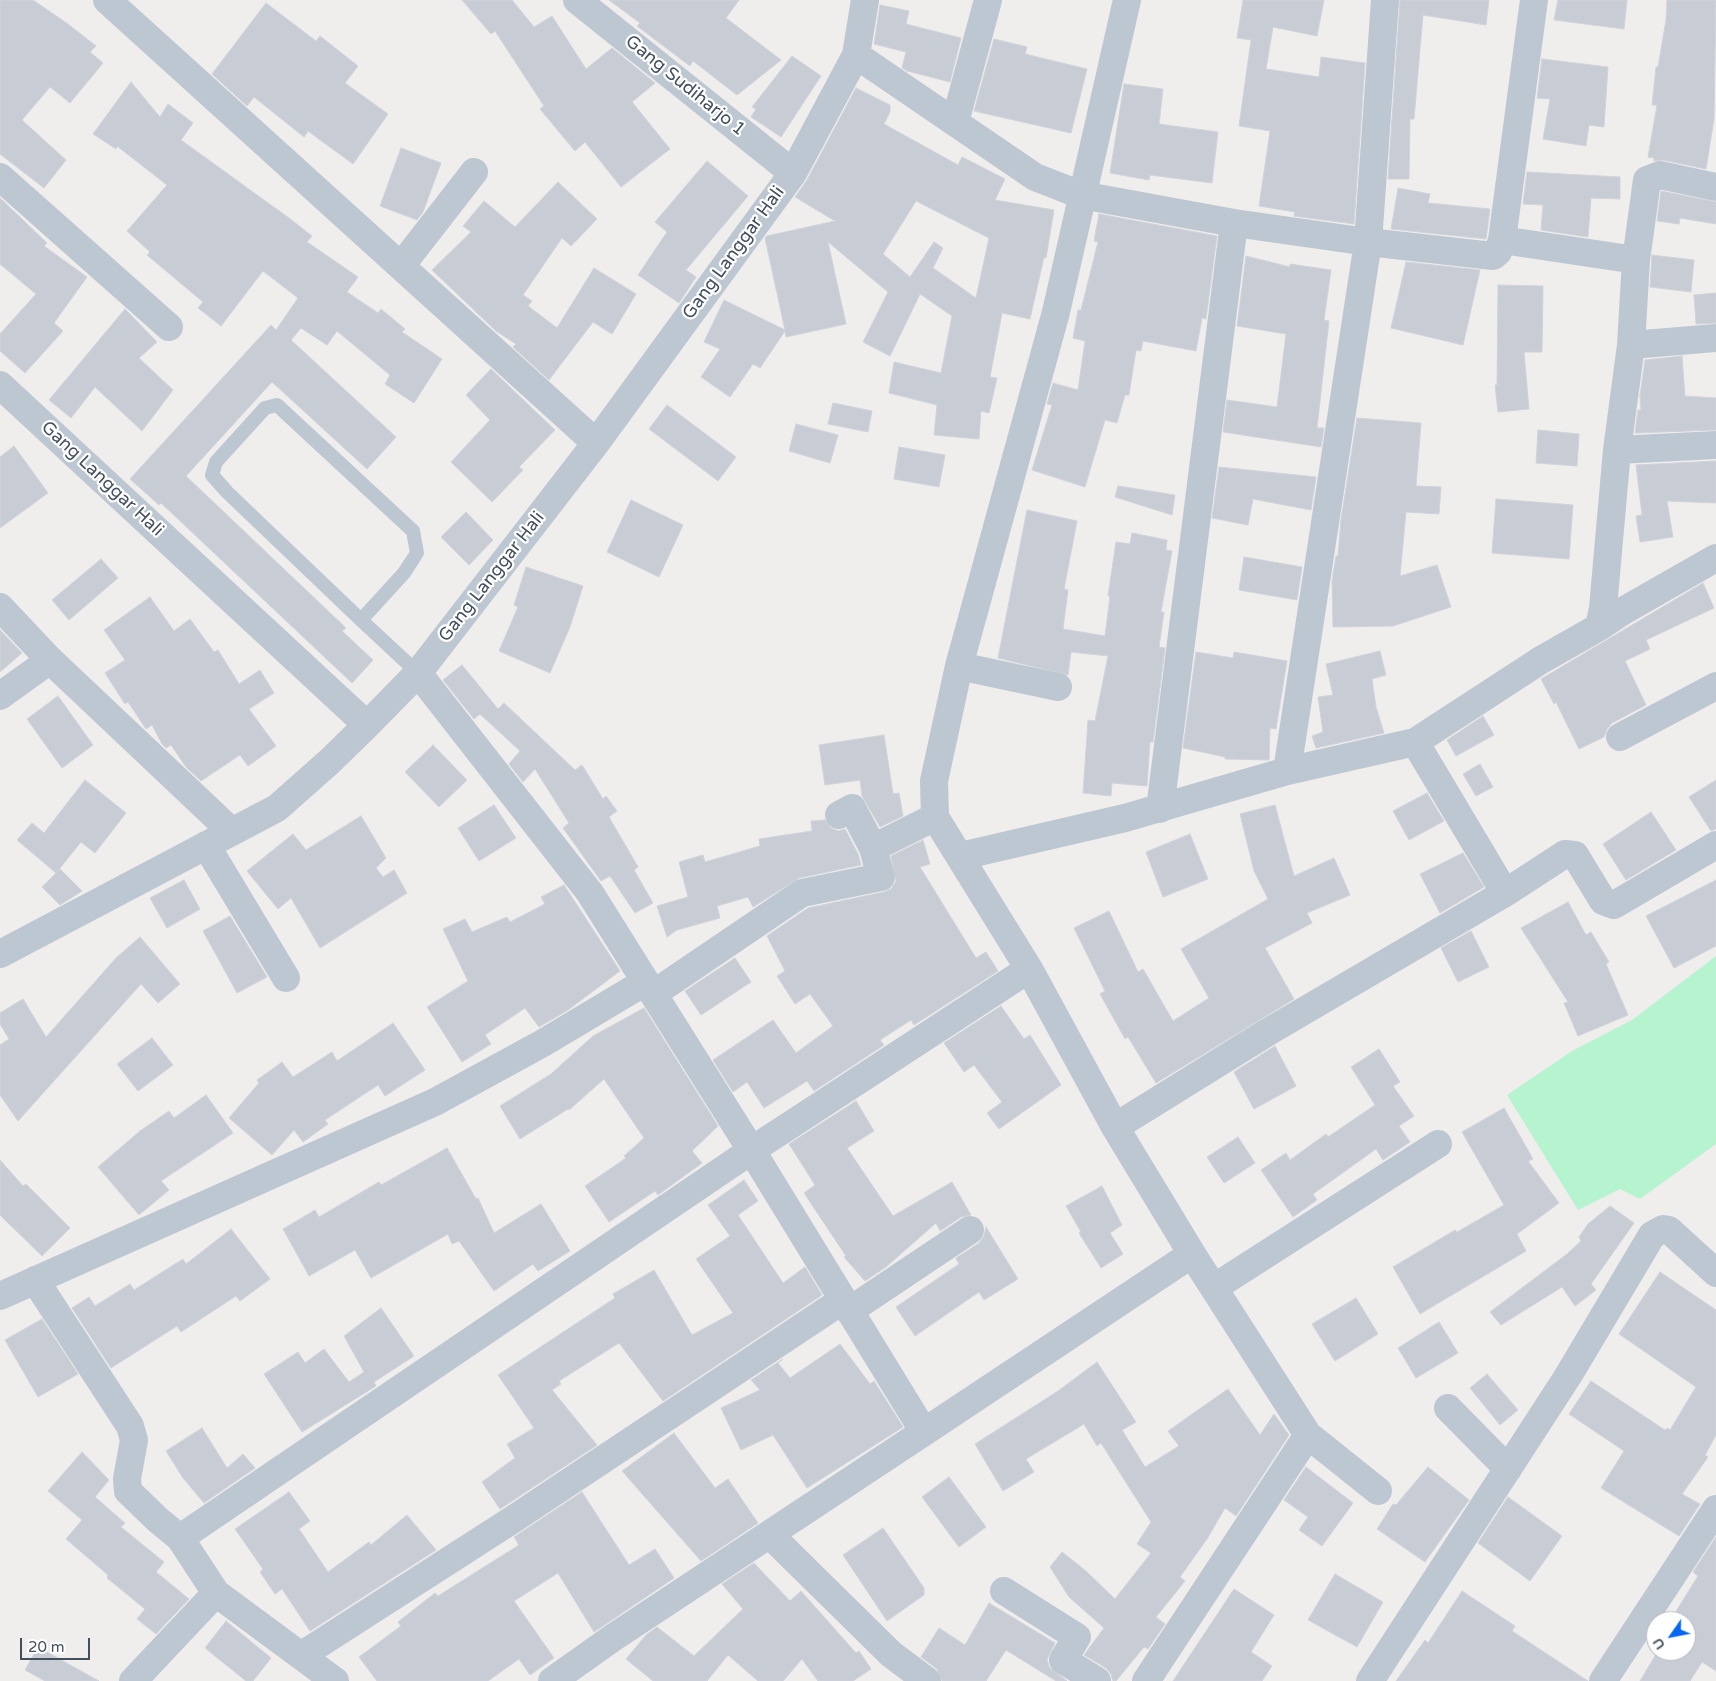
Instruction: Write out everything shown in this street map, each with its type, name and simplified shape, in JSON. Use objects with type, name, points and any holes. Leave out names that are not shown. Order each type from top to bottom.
[{"type":"street","points":[[107,0],[596,443]]},
{"type":"street","name":"Gang Sudiharjo 1","points":[[577,0],[793,173]]},
{"type":"street","name":"Gang Langgar Hali","points":[[0,385],[367,725],[418,672],[596,443],[793,173],[856,55],[865,0]]},
{"type":"street","points":[[955,122],[988,0]]},
{"type":"street","points":[[1127,0],[1056,312],[959,666],[934,781],[935,816],[1028,969],[1115,1127],[1192,1254],[1215,1287],[1308,1435],[1378,1491]]},
{"type":"street","points":[[1287,770],[1368,242],[1385,0]]},
{"type":"street","points":[[856,55],[1035,177],[1082,195],[1234,222],[1368,242],[1493,256],[1498,252],[1502,240],[1534,0]]},
{"type":"street","points":[[401,266],[474,172]]},
{"type":"street","points":[[1599,628],[1603,608],[1617,450],[1631,345],[1636,260],[1647,180],[1660,175],[1716,187]]},
{"type":"street","points":[[0,177],[169,327]]},
{"type":"street","points":[[1160,809],[1234,222]]},
{"type":"street","points":[[1502,240],[1636,260]]},
{"type":"street","points":[[1631,345],[1716,338]]},
{"type":"street","points":[[1617,450],[1716,445]]},
{"type":"street","points":[[961,856],[1160,809],[1287,770],[1415,742],[1541,660],[1599,628],[1622,611],[1716,558]]},
{"type":"street","points":[[0,607],[50,660],[232,832]]},
{"type":"street","points":[[0,696],[50,660]]},
{"type":"street","points":[[959,666],[1058,687]]},
{"type":"street","points":[[418,672],[590,894],[752,1150],[924,1432]]},
{"type":"street","points":[[1620,737],[1716,686]]},
{"type":"street","points":[[0,954],[277,808],[367,725]]},
{"type":"street","points":[[1415,742],[1505,892]]},
{"type":"street","points":[[0,1296],[435,1102],[544,1042],[649,988],[802,893],[881,877],[873,848],[852,808],[839,815]]},
{"type":"street","points":[[873,848],[935,816]]},
{"type":"street","points":[[206,845],[286,978]]},
{"type":"street","points":[[1115,1127],[1268,1032],[1566,854],[1572,853],[1578,858],[1603,901],[1614,906],[1716,845]]},
{"type":"street","points":[[180,1538],[752,1150],[1028,969]]},
{"type":"street","points":[[1215,1287],[1438,1144]]},
{"type":"street","points":[[1370,1681],[1568,1376],[1652,1235],[1663,1229],[1669,1230],[1716,1273]]},
{"type":"street","points":[[302,1655],[846,1305],[970,1230]]},
{"type":"street","points":[[552,1681],[614,1636],[770,1535],[1192,1254]]},
{"type":"street","points":[[35,1280],[130,1426],[134,1440],[127,1480],[128,1491],[180,1538],[216,1593],[335,1681]]},
{"type":"street","points":[[1448,1408],[1508,1469]]},
{"type":"street","points":[[1146,1681],[1308,1435]]},
{"type":"street","points":[[1603,1681],[1716,1510]]},
{"type":"street","points":[[770,1535],[891,1654],[927,1681]]},
{"type":"street","points":[[1004,1591],[1077,1637],[1063,1660],[1097,1681]]},
{"type":"street","points":[[133,1681],[216,1593]]},
{"type":"lane","points":[[362,620],[404,573],[417,553],[413,532],[277,405],[264,408],[216,462],[212,476],[227,492],[362,620],[418,672]]},
{"type":"green space","points":[[1716,956],[1716,1144],[1640,1199],[1620,1189],[1578,1210],[1507,1095],[1572,1051],[1632,1020]]},
{"type":"building","points":[[0,0],[33,0],[96,46],[90,52],[103,63],[70,103],[50,87],[22,120],[66,160],[44,188],[0,154]]},
{"type":"building","points":[[462,0],[512,0],[534,27],[552,16],[586,69],[612,48],[655,83],[632,102],[670,149],[621,187],[585,142],[575,151],[540,109],[544,106],[495,31],[491,34]]},
{"type":"building","points":[[609,0],[739,0],[726,18],[781,60],[737,95],[693,61],[690,66],[637,26],[640,23]]},
{"type":"building","points":[[1243,0],[1324,0],[1317,36],[1273,27],[1266,69],[1319,77],[1321,57],[1365,63],[1354,224],[1294,216],[1295,212],[1259,206],[1270,131],[1239,126],[1251,40],[1237,38]]},
{"type":"building","points":[[1400,0],[1489,0],[1486,25],[1423,15],[1414,119],[1410,119],[1409,179],[1388,179]]},
{"type":"building","points":[[1558,0],[1627,0],[1624,29],[1554,20]]},
{"type":"building","points":[[1667,0],[1716,0],[1714,119],[1706,169],[1663,160],[1654,161],[1654,158],[1648,157],[1657,105],[1652,105],[1656,67],[1658,67],[1666,20]]},
{"type":"building","points":[[266,3],[316,41],[320,36],[358,66],[345,83],[388,114],[353,164],[308,131],[304,137],[254,97],[247,106],[212,74]]},
{"type":"building","points":[[880,5],[909,11],[906,24],[961,38],[950,82],[907,71],[902,68],[906,52],[874,44]]},
{"type":"building","points":[[994,39],[1027,47],[1025,54],[1087,69],[1071,133],[974,111]]},
{"type":"building","points":[[792,56],[821,76],[781,137],[751,117],[756,109],[752,107]]},
{"type":"building","points":[[1542,59],[1608,67],[1604,127],[1589,125],[1586,146],[1543,139],[1550,99],[1537,98]]},
{"type":"building","points":[[131,82],[160,117],[168,104],[193,123],[181,140],[289,218],[312,236],[307,242],[358,277],[347,292],[378,313],[381,309],[405,329],[402,332],[442,359],[414,403],[385,384],[390,375],[337,331],[327,345],[301,328],[291,340],[396,437],[367,469],[272,382],[186,476],[346,628],[342,631],[373,660],[352,683],[161,503],[159,505],[130,479],[271,325],[276,330],[298,298],[263,271],[221,326],[198,308],[203,302],[147,255],[150,252],[127,231],[167,185],[117,146],[116,149],[93,134]]},
{"type":"building","points":[[1124,84],[1163,89],[1159,124],[1218,132],[1212,183],[1150,175],[1149,180],[1110,173]]},
{"type":"building","points":[[856,88],[890,105],[890,112],[884,124],[958,165],[962,157],[1005,179],[995,200],[1054,210],[1046,258],[1044,257],[1030,319],[1002,313],[990,377],[997,378],[989,413],[981,411],[979,439],[934,435],[937,405],[889,393],[894,362],[941,373],[952,316],[920,294],[890,356],[863,342],[888,292],[828,242],[846,324],[786,337],[785,331],[760,368],[753,364],[730,397],[701,377],[720,349],[704,342],[724,300],[785,330],[765,238],[835,221],[795,197],[807,180]],"holes":[[[916,201],[989,238],[976,298],[933,268],[943,248],[934,242],[910,277],[883,254]]]},
{"type":"building","points":[[401,148],[441,163],[423,212],[417,220],[380,206]]},
{"type":"building","points":[[707,161],[748,196],[686,270],[696,277],[679,303],[638,275],[667,232],[655,222]]},
{"type":"building","points":[[1527,172],[1620,177],[1620,199],[1591,198],[1588,237],[1541,230],[1543,205],[1523,204]]},
{"type":"building","points":[[558,182],[597,219],[571,246],[562,238],[523,295],[532,301],[528,306],[557,328],[594,268],[636,294],[612,334],[593,322],[549,380],[513,347],[516,344],[496,331],[432,270],[471,232],[463,226],[484,201],[515,227]]},
{"type":"building","points":[[1398,188],[1430,194],[1428,203],[1490,209],[1486,239],[1391,229]]},
{"type":"building","points":[[1661,191],[1716,202],[1716,224],[1680,218],[1679,224],[1657,221]]},
{"type":"building","points":[[0,198],[47,243],[44,246],[87,277],[54,323],[63,331],[25,373],[0,351],[0,334],[36,294],[0,264]]},
{"type":"building","points":[[1099,214],[1217,236],[1206,319],[1202,318],[1196,351],[1143,341],[1141,351],[1136,350],[1129,395],[1125,395],[1117,423],[1105,420],[1085,487],[1032,470],[1052,405],[1047,404],[1053,383],[1078,390],[1085,341],[1073,338],[1078,310],[1081,310],[1098,242],[1094,241]]},
{"type":"building","points":[[1652,255],[1694,260],[1691,292],[1650,287]]},
{"type":"building","points":[[1246,256],[1290,267],[1290,264],[1331,270],[1324,320],[1329,321],[1317,428],[1324,428],[1321,447],[1223,432],[1227,400],[1277,407],[1286,334],[1237,326]]},
{"type":"building","points":[[1406,262],[1480,270],[1463,345],[1391,328]]},
{"type":"building","points":[[1498,285],[1543,286],[1542,352],[1524,352],[1529,409],[1498,412],[1495,385],[1497,385]]},
{"type":"building","points":[[1716,293],[1716,323],[1696,324],[1694,295]]},
{"type":"building","points":[[125,309],[157,342],[139,358],[173,390],[142,431],[95,387],[71,418],[49,400]]},
{"type":"building","points":[[1682,356],[1685,396],[1716,398],[1716,430],[1635,433],[1638,410],[1641,410],[1640,396],[1645,360]]},
{"type":"building","points":[[491,369],[555,430],[519,467],[523,470],[492,502],[451,462],[490,420],[466,395]]},
{"type":"building","points":[[833,403],[872,411],[868,432],[828,424]]},
{"type":"building","points":[[667,405],[736,457],[718,481],[649,429]]},
{"type":"building","points":[[1357,418],[1421,423],[1416,486],[1441,487],[1439,514],[1406,512],[1400,576],[1437,565],[1451,607],[1393,626],[1333,627],[1332,581],[1336,556],[1338,556],[1341,520]]},
{"type":"building","points":[[796,424],[838,435],[830,463],[789,451]]},
{"type":"building","points":[[1538,430],[1579,434],[1577,466],[1536,463]]},
{"type":"building","points":[[14,446],[48,493],[0,528],[0,457]]},
{"type":"building","points":[[899,447],[945,455],[939,487],[894,479]]},
{"type":"building","points":[[1716,461],[1716,503],[1667,501],[1673,537],[1640,542],[1636,516],[1642,515],[1636,465]]},
{"type":"building","points":[[1219,467],[1316,477],[1311,510],[1253,499],[1248,525],[1212,518]]},
{"type":"building","points":[[1118,486],[1175,495],[1172,515],[1115,497]]},
{"type":"building","points":[[1496,499],[1573,505],[1569,559],[1492,553]]},
{"type":"building","points":[[631,500],[683,525],[659,577],[607,552]]},
{"type":"building","points":[[1027,510],[1077,521],[1064,589],[1068,590],[1063,629],[1105,636],[1110,596],[1108,596],[1116,542],[1130,544],[1132,533],[1167,540],[1166,550],[1172,551],[1161,612],[1164,612],[1159,647],[1165,648],[1153,742],[1150,742],[1147,786],[1112,783],[1111,796],[1083,793],[1088,720],[1095,721],[1108,656],[1071,652],[1068,675],[998,658]]},
{"type":"building","points":[[466,512],[493,540],[469,565],[441,537]]},
{"type":"building","points":[[1244,557],[1302,567],[1297,600],[1239,590]]},
{"type":"building","points":[[101,559],[118,578],[69,620],[52,600]]},
{"type":"building","points":[[526,567],[583,586],[570,627],[550,673],[499,651],[518,607],[514,605]]},
{"type":"building","points":[[1703,583],[1714,608],[1646,640],[1650,649],[1625,661],[1646,705],[1612,723],[1604,737],[1579,749],[1556,702],[1554,704],[1541,679]]},
{"type":"building","points":[[150,597],[174,631],[190,619],[214,652],[218,650],[239,684],[260,670],[274,693],[249,709],[276,746],[248,766],[240,755],[201,781],[186,767],[171,745],[166,748],[162,744],[152,725],[146,729],[128,702],[125,704],[105,673],[125,660],[104,630]]},
{"type":"building","points":[[0,630],[22,653],[0,672]]},
{"type":"building","points":[[1380,651],[1386,675],[1372,679],[1376,707],[1384,733],[1316,748],[1312,736],[1323,732],[1318,697],[1333,695],[1326,664]]},
{"type":"building","points":[[1196,652],[1233,658],[1234,652],[1287,661],[1276,729],[1270,728],[1269,760],[1225,759],[1225,757],[1183,748]]},
{"type":"building","points":[[462,665],[498,709],[504,703],[575,770],[582,765],[603,799],[606,796],[617,811],[609,817],[638,867],[634,870],[653,903],[635,913],[610,876],[601,881],[563,828],[569,823],[535,769],[523,782],[509,764],[520,751],[480,714],[474,719],[443,680]]},
{"type":"building","points":[[58,696],[93,745],[62,768],[27,719]]},
{"type":"building","points":[[1483,716],[1494,735],[1456,756],[1447,740]]},
{"type":"building","points":[[884,735],[893,794],[899,793],[903,816],[880,827],[862,796],[860,780],[825,785],[819,745]]},
{"type":"building","points":[[433,745],[467,780],[439,807],[405,772]]},
{"type":"building","points":[[1480,764],[1493,787],[1476,796],[1463,774]]},
{"type":"building","points":[[85,780],[126,813],[95,853],[81,842],[56,873],[17,840],[32,823],[44,833]]},
{"type":"building","points":[[1716,780],[1716,829],[1711,831],[1689,797]]},
{"type":"building","points":[[1427,793],[1444,821],[1409,840],[1393,811]]},
{"type":"building","points":[[494,805],[516,838],[479,861],[458,828]]},
{"type":"building","points":[[1275,805],[1294,876],[1334,858],[1350,895],[1307,913],[1312,923],[1265,948],[1294,999],[1156,1083],[1128,1037],[1125,1039],[1100,994],[1105,991],[1074,928],[1109,911],[1138,972],[1143,969],[1173,1021],[1209,998],[1181,949],[1268,899],[1254,871],[1240,814]]},
{"type":"building","points":[[1651,812],[1676,850],[1626,880],[1603,844]]},
{"type":"building","points":[[361,816],[386,858],[376,868],[383,877],[394,870],[407,893],[320,948],[291,898],[278,909],[247,871],[293,834],[306,850]]},
{"type":"building","points":[[825,820],[831,828],[838,831],[845,829],[858,854],[861,865],[799,878],[753,907],[748,897],[717,906],[720,918],[677,930],[667,937],[657,906],[688,897],[679,862],[703,855],[705,862],[760,846],[759,839],[812,831],[811,821]]},
{"type":"building","points":[[1190,834],[1208,879],[1163,897],[1146,852]]},
{"type":"building","points":[[923,840],[930,864],[920,867],[976,958],[986,952],[998,971],[914,1025],[911,1020],[880,1040],[884,1045],[814,1091],[807,1081],[764,1108],[747,1082],[733,1092],[713,1060],[773,1020],[796,1053],[833,1026],[810,994],[795,1004],[777,976],[785,971],[767,936],[808,908],[891,889],[896,881],[891,856]]},
{"type":"building","points":[[1463,853],[1484,887],[1440,913],[1420,874]]},
{"type":"building","points":[[60,869],[82,891],[60,905],[42,887]]},
{"type":"building","points":[[184,880],[200,909],[167,928],[150,898]]},
{"type":"building","points":[[1716,880],[1716,946],[1674,968],[1646,916]]},
{"type":"building","points":[[564,885],[620,971],[568,1010],[539,1027],[525,1008],[485,1035],[491,1044],[462,1062],[427,1007],[468,981],[443,929],[465,919],[472,932],[507,917],[510,922],[545,904],[541,897]]},
{"type":"building","points":[[1568,902],[1586,935],[1591,932],[1609,962],[1606,964],[1628,1015],[1578,1036],[1564,1003],[1568,1002],[1521,928]]},
{"type":"building","points":[[230,916],[267,977],[237,993],[203,931]]},
{"type":"building","points":[[1471,931],[1489,967],[1458,982],[1441,948]]},
{"type":"building","points":[[140,937],[180,984],[158,1003],[141,984],[18,1121],[0,1095],[0,1045],[9,1039],[0,1024],[0,1013],[23,999],[46,1037],[116,958]]},
{"type":"building","points":[[735,958],[751,982],[701,1015],[685,991]]},
{"type":"building","points":[[1001,1006],[1024,1039],[1030,1035],[1061,1085],[999,1129],[987,1113],[1002,1102],[974,1065],[964,1072],[944,1043]]},
{"type":"building","points":[[644,1008],[718,1126],[692,1151],[702,1163],[658,1195],[655,1191],[609,1222],[585,1186],[626,1158],[624,1156],[644,1138],[604,1079],[569,1110],[520,1139],[500,1106],[551,1074],[593,1036]]},
{"type":"building","points":[[393,1023],[425,1070],[385,1096],[378,1085],[325,1120],[328,1124],[303,1142],[294,1130],[272,1155],[229,1118],[259,1083],[257,1080],[282,1062],[293,1077],[332,1052],[337,1061]]},
{"type":"building","points":[[152,1038],[173,1065],[138,1091],[117,1064]]},
{"type":"building","points":[[1275,1046],[1296,1086],[1254,1109],[1234,1072]]},
{"type":"building","points":[[1379,1049],[1400,1082],[1393,1086],[1414,1116],[1399,1126],[1410,1142],[1383,1160],[1376,1149],[1313,1194],[1317,1200],[1293,1217],[1261,1170],[1286,1153],[1290,1160],[1326,1134],[1328,1137],[1375,1105],[1351,1067]]},
{"type":"building","points":[[206,1095],[233,1133],[161,1181],[169,1190],[139,1215],[98,1167],[140,1131],[169,1111],[174,1118]]},
{"type":"building","points":[[856,1101],[874,1131],[847,1148],[893,1216],[952,1182],[971,1215],[961,1217],[940,1231],[936,1223],[886,1267],[865,1281],[844,1257],[846,1256],[804,1193],[815,1185],[789,1144]]},
{"type":"building","points":[[1504,1108],[1533,1159],[1528,1161],[1559,1203],[1517,1234],[1526,1251],[1420,1314],[1393,1267],[1455,1230],[1457,1232],[1504,1205],[1462,1132]]},
{"type":"building","points":[[1238,1137],[1255,1163],[1224,1183],[1207,1157]]},
{"type":"building","points":[[447,1148],[476,1199],[478,1198],[494,1233],[541,1204],[570,1251],[538,1271],[533,1264],[494,1291],[459,1241],[452,1244],[448,1234],[371,1278],[355,1250],[309,1276],[283,1229],[315,1210],[319,1217],[379,1182],[381,1185]]},
{"type":"building","points":[[0,1160],[23,1186],[26,1184],[70,1228],[42,1256],[0,1215]]},
{"type":"building","points":[[744,1180],[758,1201],[738,1215],[783,1283],[805,1267],[822,1295],[663,1401],[619,1343],[559,1381],[561,1384],[552,1390],[597,1445],[500,1509],[482,1482],[515,1458],[507,1444],[534,1428],[498,1375],[615,1298],[613,1294],[654,1270],[692,1335],[733,1313],[696,1259],[730,1236],[708,1205]]},
{"type":"building","points":[[1102,1186],[1122,1225],[1110,1233],[1123,1254],[1101,1268],[1079,1233],[1081,1232],[1066,1206]]},
{"type":"building","points":[[1610,1206],[1634,1223],[1591,1284],[1596,1290],[1575,1306],[1562,1287],[1501,1325],[1490,1312],[1567,1254],[1581,1241],[1579,1237],[1588,1224]]},
{"type":"building","points":[[986,1227],[1018,1279],[984,1300],[979,1292],[915,1336],[896,1307],[959,1264],[956,1258],[979,1243],[984,1236]]},
{"type":"building","points":[[231,1229],[270,1279],[240,1301],[236,1296],[181,1332],[177,1326],[111,1368],[72,1308],[89,1297],[95,1306],[130,1284],[134,1290],[183,1259],[186,1264]]},
{"type":"building","points":[[1660,1272],[1716,1310],[1716,1435],[1705,1455],[1708,1457],[1682,1494],[1700,1504],[1679,1536],[1601,1488],[1624,1451],[1569,1414],[1591,1381],[1665,1430],[1667,1428],[1670,1430],[1696,1387],[1619,1334]]},
{"type":"building","points":[[1356,1298],[1378,1334],[1335,1361],[1312,1324]]},
{"type":"building","points":[[381,1308],[414,1356],[374,1382],[376,1386],[302,1432],[264,1374],[298,1352],[305,1363],[324,1349],[349,1382],[364,1372],[344,1336]]},
{"type":"building","points":[[42,1319],[78,1374],[38,1397],[5,1340]]},
{"type":"building","points":[[1439,1322],[1458,1353],[1416,1378],[1398,1348]]},
{"type":"building","points":[[840,1344],[870,1384],[874,1381],[903,1427],[807,1488],[773,1435],[741,1450],[721,1408],[760,1390],[751,1380],[783,1359],[778,1363],[790,1378]]},
{"type":"building","points":[[1097,1362],[1136,1422],[1122,1430],[1145,1467],[1179,1446],[1168,1431],[1228,1389],[1260,1435],[1274,1414],[1289,1435],[1236,1516],[1225,1508],[1207,1539],[1180,1577],[1185,1581],[1156,1617],[1165,1624],[1148,1649],[1144,1647],[1116,1681],[1113,1681],[1111,1674],[1106,1668],[1084,1655],[1104,1628],[1069,1597],[1050,1567],[1062,1552],[1086,1571],[1115,1599],[1151,1553],[1137,1544],[1151,1522],[1101,1443],[1097,1446],[1084,1424],[1026,1459],[1034,1472],[1003,1491],[975,1444],[1058,1391]]},
{"type":"building","points":[[1487,1374],[1518,1410],[1500,1425],[1470,1388]]},
{"type":"building","points":[[202,1428],[227,1468],[243,1454],[255,1468],[204,1503],[183,1478],[166,1451]]},
{"type":"building","points":[[674,1433],[715,1488],[728,1479],[758,1523],[701,1561],[622,1471]]},
{"type":"building","points":[[82,1452],[109,1480],[95,1497],[125,1523],[121,1527],[164,1562],[156,1572],[189,1599],[156,1634],[137,1619],[145,1609],[107,1578],[108,1575],[66,1539],[82,1520],[48,1491]]},
{"type":"building","points":[[1306,1467],[1353,1503],[1322,1546],[1299,1530],[1308,1517],[1284,1500]]},
{"type":"building","points":[[1428,1467],[1469,1500],[1425,1562],[1377,1529],[1393,1504],[1396,1505]]},
{"type":"building","points":[[949,1477],[986,1527],[959,1547],[922,1497]]},
{"type":"building","points":[[289,1492],[310,1521],[299,1529],[328,1572],[369,1542],[371,1545],[407,1515],[436,1550],[310,1631],[282,1589],[275,1594],[260,1572],[263,1569],[235,1529]]},
{"type":"building","points":[[582,1492],[629,1565],[655,1549],[674,1578],[594,1632],[558,1573],[514,1601],[554,1658],[530,1675],[519,1659],[488,1681],[377,1681],[359,1657],[401,1626],[398,1622],[435,1593],[438,1596],[519,1545],[514,1537]]},
{"type":"building","points":[[1508,1497],[1562,1536],[1530,1581],[1478,1543]]},
{"type":"building","points":[[883,1528],[924,1588],[924,1595],[887,1621],[843,1555]]},
{"type":"building","points":[[1716,1537],[1716,1671],[1702,1662],[1690,1681],[1640,1681],[1652,1661],[1696,1661],[1696,1611],[1676,1611],[1698,1576],[1693,1572]]},
{"type":"building","points":[[754,1563],[790,1601],[801,1591],[856,1653],[859,1651],[871,1669],[853,1681],[818,1681],[802,1659],[783,1681],[758,1681],[728,1655],[707,1681],[653,1681],[626,1659],[646,1635],[657,1627],[694,1656],[743,1609],[722,1584]]},
{"type":"building","points":[[1335,1574],[1383,1602],[1357,1647],[1308,1620]]},
{"type":"building","points":[[1234,1589],[1274,1615],[1251,1652],[1272,1666],[1262,1681],[1173,1681]]},
{"type":"building","points":[[1462,1591],[1515,1626],[1512,1631],[1588,1681],[1396,1681],[1425,1640],[1428,1643]]},
{"type":"building","points":[[989,1603],[1055,1643],[1047,1659],[1049,1667],[1067,1681],[1056,1681],[1006,1650],[986,1681],[942,1681],[937,1669],[921,1657],[939,1628],[965,1645]]},
{"type":"building","points":[[226,1621],[271,1658],[253,1681],[246,1681],[205,1648]]},
{"type":"building","points":[[38,1647],[99,1681],[45,1681],[25,1670]]}]
